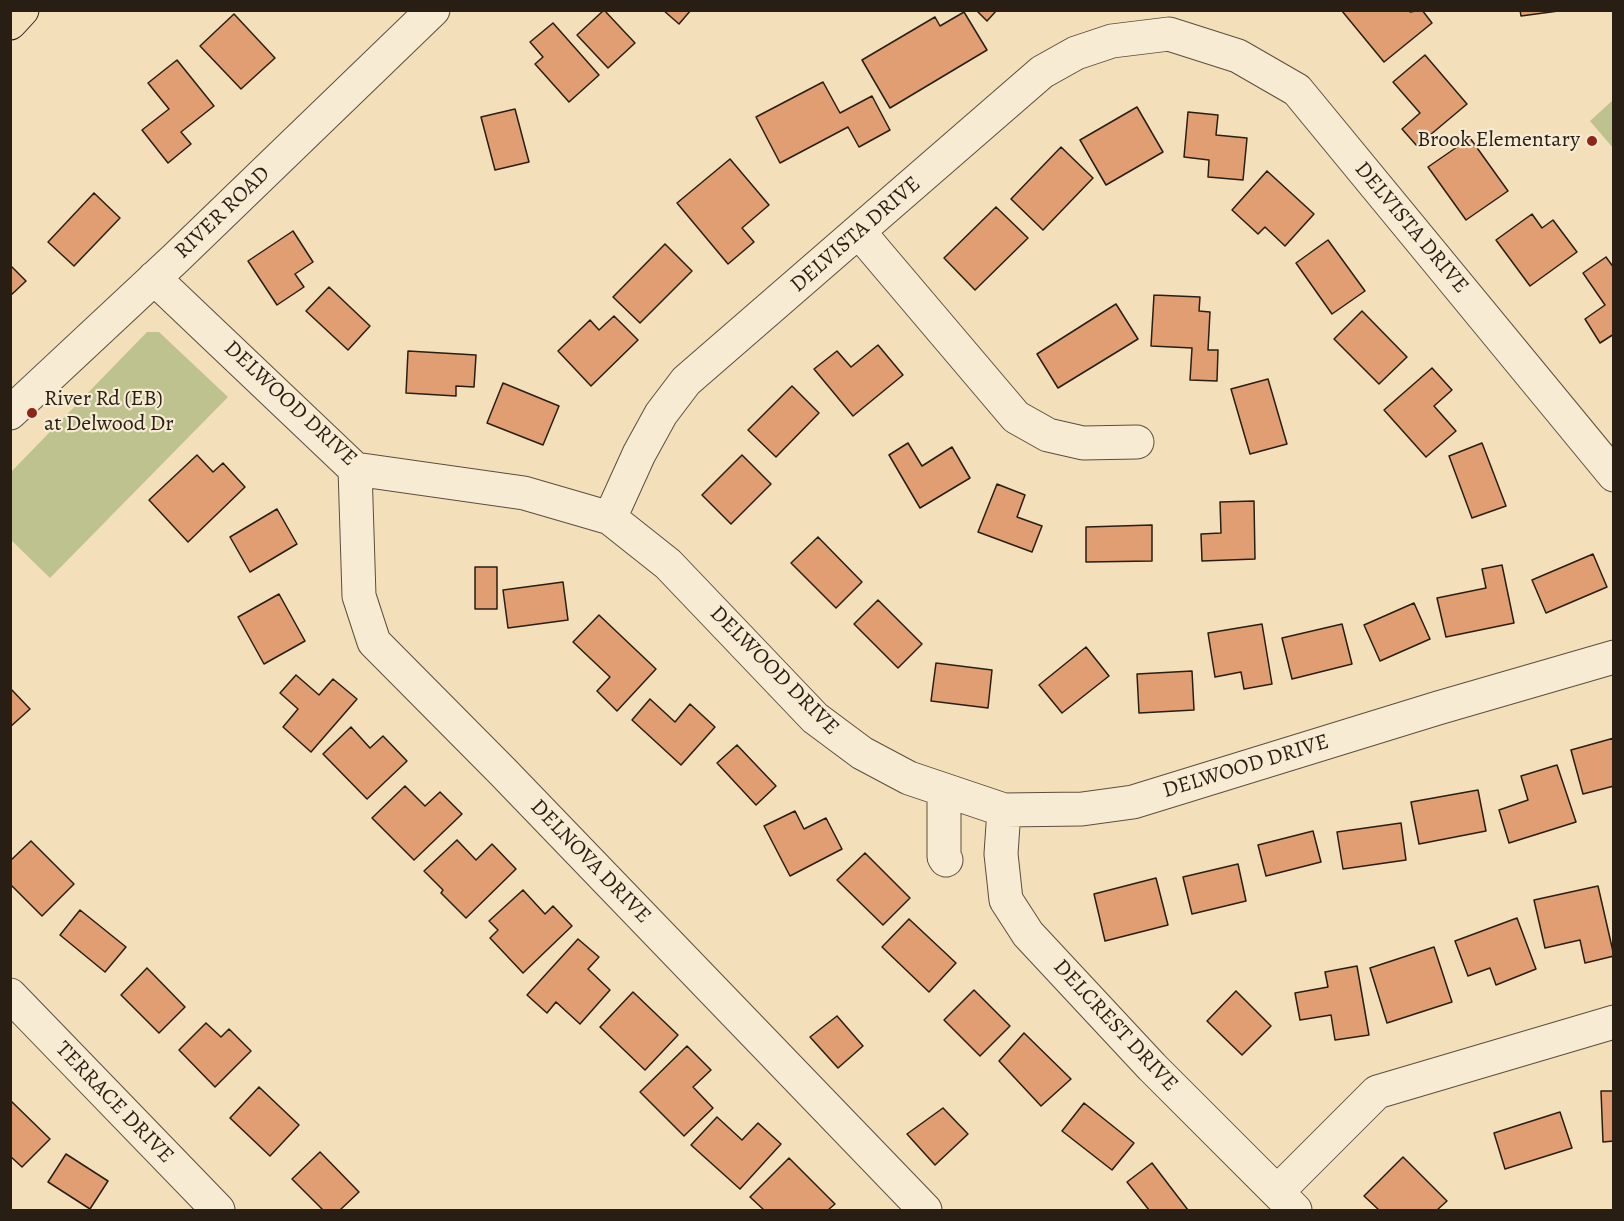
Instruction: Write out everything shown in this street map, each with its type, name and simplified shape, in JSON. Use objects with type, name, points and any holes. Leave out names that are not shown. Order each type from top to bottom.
[{"type":"highway","points":[[10,23],[22,10]]},
{"type":"street","name":"RIVER ROAD","points":[[10,413],[433,10]]},
{"type":"street","name":"DELVISTA DRIVE","points":[[610,518],[639,454],[661,414],[686,381],[1042,72],[1076,53],[1170,22],[1238,56],[1297,90],[1614,475]]},
{"type":"street","points":[[859,232],[1016,417],[1048,435],[1083,443],[1137,442]]},
{"type":"street","name":"DELWOOD DRIVE","points":[[154,278],[355,469],[524,493],[610,518],[668,564],[815,718],[862,753],[909,778],[1004,810],[1082,809],[1133,802],[1438,708],[1614,657]]},
{"type":"street","name":"DELNOVA DRIVE","points":[[355,469],[359,596],[374,642],[495,764],[925,1210]]},
{"type":"street","points":[[944,790],[944,857],[946,860]]},
{"type":"street","name":"DELCREST DRIVE","points":[[1004,810],[1001,854],[1006,900],[1028,934],[1152,1067],[1286,1201]]},
{"type":"street","name":"TERRACE DRIVE","points":[[10,995],[218,1210]]},
{"type":"street","points":[[1286,1201],[1377,1092],[1614,1022]]},
{"type":"green space","points":[[1613,100],[1613,148],[1590,121]]},
{"type":"green space","points":[[147,332],[159,332],[228,397],[50,578],[11,540],[11,472]]},
{"type":"building","points":[[604,10],[635,43],[608,68],[577,35]]},
{"type":"building","points":[[663,10],[691,10],[679,24]]},
{"type":"building","points":[[976,10],[997,10],[987,21]]},
{"type":"building","points":[[1409,10],[1410,12],[1422,10],[1432,23],[1384,62],[1342,11]]},
{"type":"building","points":[[1520,10],[1566,10],[1521,16]]},
{"type":"building","points":[[964,12],[987,50],[890,108],[862,60],[935,17],[940,26]]},
{"type":"building","points":[[234,14],[275,58],[241,89],[200,46]]},
{"type":"building","points":[[553,23],[599,75],[569,102],[535,64],[543,57],[530,42]]},
{"type":"building","points":[[1425,55],[1467,104],[1417,146],[1402,129],[1420,113],[1393,82]]},
{"type":"building","points":[[177,60],[214,106],[181,132],[191,144],[168,163],[142,130],[169,109],[148,83]]},
{"type":"building","points":[[823,82],[840,113],[872,96],[890,130],[859,147],[848,127],[780,163],[756,117]]},
{"type":"building","points":[[1137,107],[1163,152],[1106,185],[1080,140]]},
{"type":"building","points":[[515,109],[529,162],[495,170],[481,117]]},
{"type":"building","points":[[1188,112],[1218,115],[1216,135],[1247,138],[1243,180],[1208,177],[1209,160],[1184,157]]},
{"type":"building","points":[[1470,138],[1508,191],[1466,220],[1428,167]]},
{"type":"building","points":[[1061,147],[1093,178],[1043,230],[1011,199]]},
{"type":"building","points":[[730,159],[769,205],[742,228],[754,242],[728,264],[677,203]]},
{"type":"building","points":[[1267,171],[1314,214],[1285,246],[1265,227],[1258,234],[1232,210]]},
{"type":"building","points":[[94,193],[120,218],[74,266],[48,242]]},
{"type":"building","points":[[996,207],[1028,238],[975,290],[944,258]]},
{"type":"building","points":[[1532,214],[1542,228],[1553,220],[1577,252],[1530,286],[1496,240]]},
{"type":"building","points":[[293,231],[313,262],[295,274],[304,287],[277,305],[248,261]]},
{"type":"building","points":[[1328,240],[1365,291],[1332,314],[1296,263]]},
{"type":"building","points":[[665,244],[692,271],[640,323],[613,297]]},
{"type":"building","points":[[1606,257],[1614,268],[1614,334],[1600,343],[1585,319],[1605,305],[1583,273]]},
{"type":"building","points":[[10,265],[26,281],[10,296]]},
{"type":"building","points":[[329,287],[370,326],[348,350],[306,311]]},
{"type":"building","points":[[1154,295],[1200,297],[1199,311],[1210,312],[1208,350],[1218,350],[1217,381],[1190,380],[1192,348],[1151,346]]},
{"type":"building","points":[[1116,304],[1138,339],[1058,388],[1037,354]]},
{"type":"building","points":[[1362,311],[1407,357],[1379,384],[1334,339]]},
{"type":"building","points":[[614,316],[638,340],[591,386],[558,351],[590,320],[599,330]]},
{"type":"building","points":[[878,345],[903,375],[853,416],[814,369],[837,351],[851,367]]},
{"type":"building","points":[[408,351],[476,355],[474,387],[456,386],[456,396],[406,393]]},
{"type":"building","points":[[1432,368],[1452,390],[1434,406],[1456,431],[1426,457],[1384,410]]},
{"type":"building","points":[[1268,379],[1287,444],[1250,454],[1231,389]]},
{"type":"building","points":[[503,383],[559,406],[543,445],[487,423]]},
{"type":"building","points":[[792,386],[819,413],[776,457],[748,430]]},
{"type":"building","points":[[908,443],[922,466],[952,447],[970,478],[920,508],[889,455]]},
{"type":"building","points":[[1482,443],[1506,506],[1472,518],[1449,456]]},
{"type":"building","points":[[197,455],[213,472],[223,463],[245,487],[188,542],[149,500]]},
{"type":"building","points":[[742,455],[771,484],[731,524],[702,495]]},
{"type":"building","points":[[997,484],[1025,495],[1017,517],[1042,526],[1032,552],[978,532]]},
{"type":"building","points":[[1254,501],[1255,559],[1202,561],[1201,534],[1221,533],[1220,502]]},
{"type":"building","points":[[277,509],[297,544],[250,572],[230,537]]},
{"type":"building","points":[[1152,525],[1152,561],[1086,562],[1086,527]]},
{"type":"building","points":[[818,537],[862,582],[836,608],[791,563]]},
{"type":"building","points":[[1593,554],[1607,587],[1546,613],[1532,580]]},
{"type":"building","points":[[1502,565],[1514,623],[1446,637],[1437,598],[1486,588],[1482,569]]},
{"type":"building","points":[[475,567],[497,567],[497,609],[475,609]]},
{"type":"building","points":[[563,582],[568,620],[508,628],[503,590]]},
{"type":"building","points":[[279,594],[305,641],[264,664],[238,617]]},
{"type":"building","points":[[878,600],[922,644],[898,668],[854,624]]},
{"type":"building","points":[[1414,603],[1430,639],[1380,661],[1364,625]]},
{"type":"building","points":[[599,615],[656,669],[617,711],[597,691],[610,677],[573,642]]},
{"type":"building","points":[[1262,624],[1272,684],[1244,689],[1241,672],[1215,677],[1208,633]]},
{"type":"building","points":[[1342,624],[1352,664],[1292,679],[1282,638]]},
{"type":"building","points":[[1086,647],[1109,676],[1062,713],[1039,685]]},
{"type":"building","points":[[936,663],[992,670],[988,708],[931,701]]},
{"type":"building","points":[[1192,671],[1194,710],[1139,713],[1137,674]]},
{"type":"building","points":[[296,675],[319,695],[333,679],[357,699],[311,752],[283,727],[298,709],[280,693]]},
{"type":"building","points":[[10,688],[30,709],[10,727]]},
{"type":"building","points":[[650,699],[675,722],[690,704],[715,727],[681,765],[632,720]]},
{"type":"building","points":[[351,727],[370,748],[383,736],[407,761],[367,799],[323,754]]},
{"type":"building","points":[[1614,738],[1614,786],[1583,794],[1571,750]]},
{"type":"building","points":[[737,745],[776,786],[756,805],[717,763]]},
{"type":"building","points":[[1557,765],[1576,822],[1509,843],[1499,810],[1528,800],[1521,776]]},
{"type":"building","points":[[405,786],[425,806],[440,792],[462,814],[414,860],[372,818]]},
{"type":"building","points":[[1478,790],[1486,831],[1419,844],[1411,802]]},
{"type":"building","points":[[795,811],[804,829],[826,818],[842,849],[790,876],[764,826]]},
{"type":"building","points":[[1401,823],[1406,860],[1343,869],[1337,832]]},
{"type":"building","points":[[1313,831],[1321,862],[1266,876],[1258,845]]},
{"type":"building","points":[[457,840],[476,860],[492,844],[516,869],[466,918],[441,893],[443,890],[424,871]]},
{"type":"building","points":[[31,841],[74,884],[42,916],[10,884],[10,861]]},
{"type":"building","points":[[865,853],[910,898],[883,925],[837,880]]},
{"type":"building","points":[[1238,864],[1246,901],[1192,914],[1183,877]]},
{"type":"building","points":[[1156,878],[1168,925],[1105,941],[1094,894]]},
{"type":"building","points":[[1598,886],[1614,956],[1585,963],[1580,940],[1545,948],[1534,900]]},
{"type":"building","points":[[523,890],[545,914],[553,906],[572,926],[523,973],[490,938],[498,930],[489,921]]},
{"type":"building","points":[[80,910],[126,947],[105,972],[60,935]]},
{"type":"building","points":[[1517,918],[1536,969],[1496,985],[1490,968],[1468,976],[1455,941]]},
{"type":"building","points":[[909,919],[956,963],[929,992],[882,947]]},
{"type":"building","points":[[578,939],[599,957],[588,969],[610,990],[580,1024],[556,1002],[547,1013],[527,995]]},
{"type":"building","points":[[1434,947],[1452,1002],[1387,1023],[1370,968]]},
{"type":"building","points":[[1357,966],[1369,1035],[1335,1040],[1331,1015],[1300,1020],[1295,993],[1328,987],[1325,972]]},
{"type":"building","points":[[147,968],[185,1007],[159,1033],[121,995]]},
{"type":"building","points":[[974,990],[1010,1026],[980,1056],[944,1020]]},
{"type":"building","points":[[1236,991],[1271,1026],[1242,1055],[1207,1021]]},
{"type":"building","points":[[633,992],[678,1035],[645,1070],[600,1027]]},
{"type":"building","points":[[837,1016],[863,1046],[838,1068],[810,1037]]},
{"type":"building","points":[[206,1023],[221,1037],[229,1029],[251,1051],[215,1087],[179,1050]]},
{"type":"building","points":[[1024,1033],[1071,1079],[1041,1106],[999,1061]]},
{"type":"building","points":[[687,1046],[711,1070],[693,1087],[713,1108],[684,1136],[640,1092]]},
{"type":"building","points":[[259,1087],[299,1125],[270,1156],[230,1118]]},
{"type":"building","points":[[1601,1091],[1614,1091],[1614,1141],[1603,1142]]},
{"type":"building","points":[[10,1100],[50,1139],[22,1167],[10,1156]]},
{"type":"building","points":[[1084,1103],[1134,1143],[1112,1170],[1062,1131]]},
{"type":"building","points":[[943,1108],[968,1134],[935,1165],[907,1134]]},
{"type":"building","points":[[1560,1112],[1572,1148],[1505,1169],[1494,1133]]},
{"type":"building","points":[[717,1117],[742,1140],[758,1123],[781,1144],[740,1189],[691,1145]]},
{"type":"building","points":[[320,1152],[359,1192],[340,1210],[323,1210],[292,1179]]},
{"type":"building","points":[[66,1154],[108,1181],[90,1209],[48,1182]]},
{"type":"building","points":[[1403,1157],[1447,1201],[1437,1210],[1379,1210],[1364,1196]]},
{"type":"building","points":[[789,1158],[835,1204],[828,1210],[764,1210],[750,1197]]},
{"type":"building","points":[[1152,1163],[1188,1210],[1149,1210],[1127,1182]]},
{"type":"place","name":"Brook Elementary","points":[[1592,141]]},
{"type":"place","name":"River Rd (EB) at Delwood Dr","points":[[32,413]]}]
